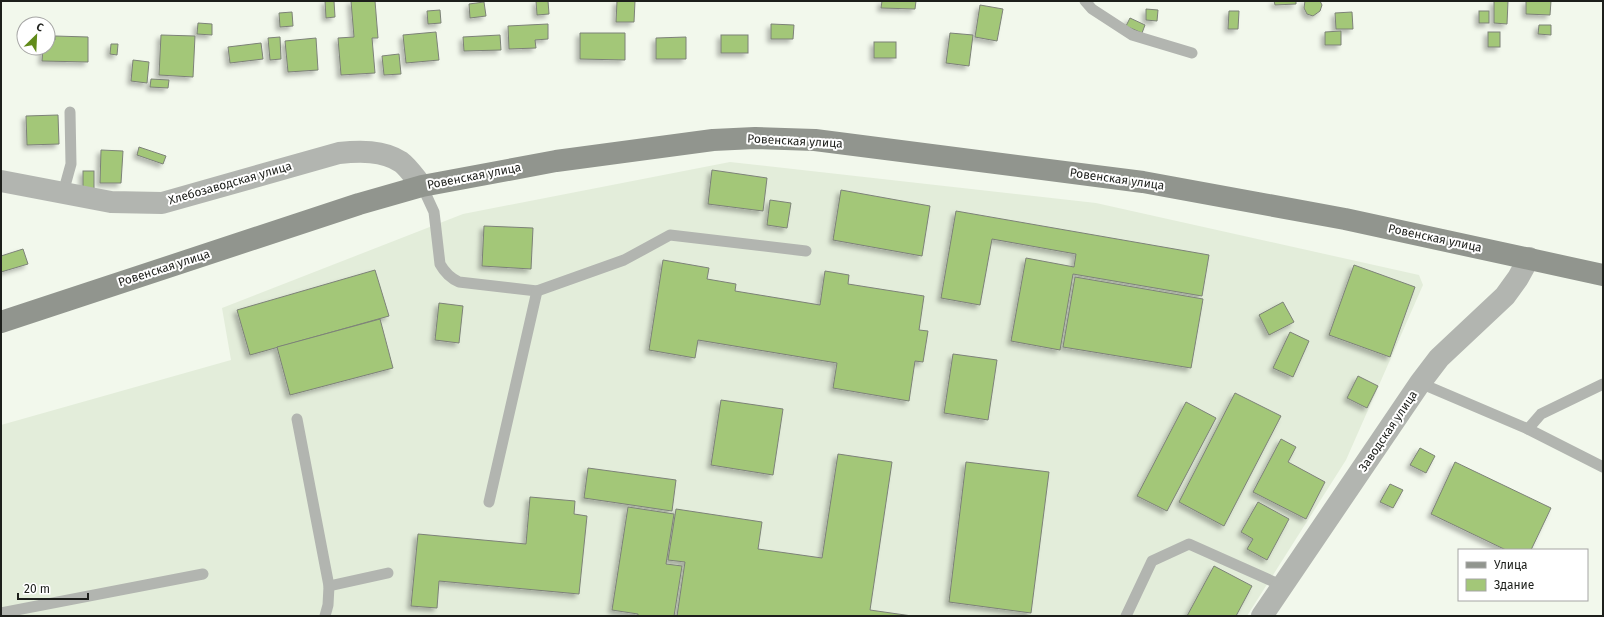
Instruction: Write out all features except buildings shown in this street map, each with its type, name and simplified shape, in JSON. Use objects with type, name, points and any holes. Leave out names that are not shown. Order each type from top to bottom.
[{"type":"main road","name":"Ровенская улица","points":[[1,322],[359,204],[422,186],[556,160],[652,147],[734,139],[815,140],[1143,182],[1345,219],[1603,275]]},
{"type":"street","name":"Хлебозаводская улица","points":[[1,181],[112,202],[162,203],[339,153],[356,151],[372,152],[401,162],[422,186]]},
{"type":"street","name":"Заводская улица","points":[[1262,616],[1420,383],[1439,358],[1505,296],[1518,278],[1529,258]]},
{"type":"lane","points":[[1085,1],[1092,9],[1132,35],[1192,53]]},
{"type":"lane","points":[[63,193],[71,164],[70,112]]},
{"type":"lane","points":[[422,186],[434,212],[440,264],[451,278],[459,282],[537,291],[624,260],[670,235],[806,251]]},
{"type":"lane","points":[[489,502],[537,291]]},
{"type":"lane","points":[[1420,383],[1528,429],[1603,467]]},
{"type":"lane","points":[[1528,429],[1541,414],[1603,384]]},
{"type":"lane","points":[[297,419],[329,586],[328,605],[325,616]]},
{"type":"lane","points":[[1126,616],[1152,561],[1189,544],[1283,586]]},
{"type":"lane","points":[[329,586],[388,573]]},
{"type":"lane","points":[[1,614],[203,574]]},
{"type":"shaded area","points":[[730,162],[1096,203],[1419,275],[1423,285],[1346,460],[1247,616],[1,616],[1,425],[231,360],[222,308],[463,214]]}]
